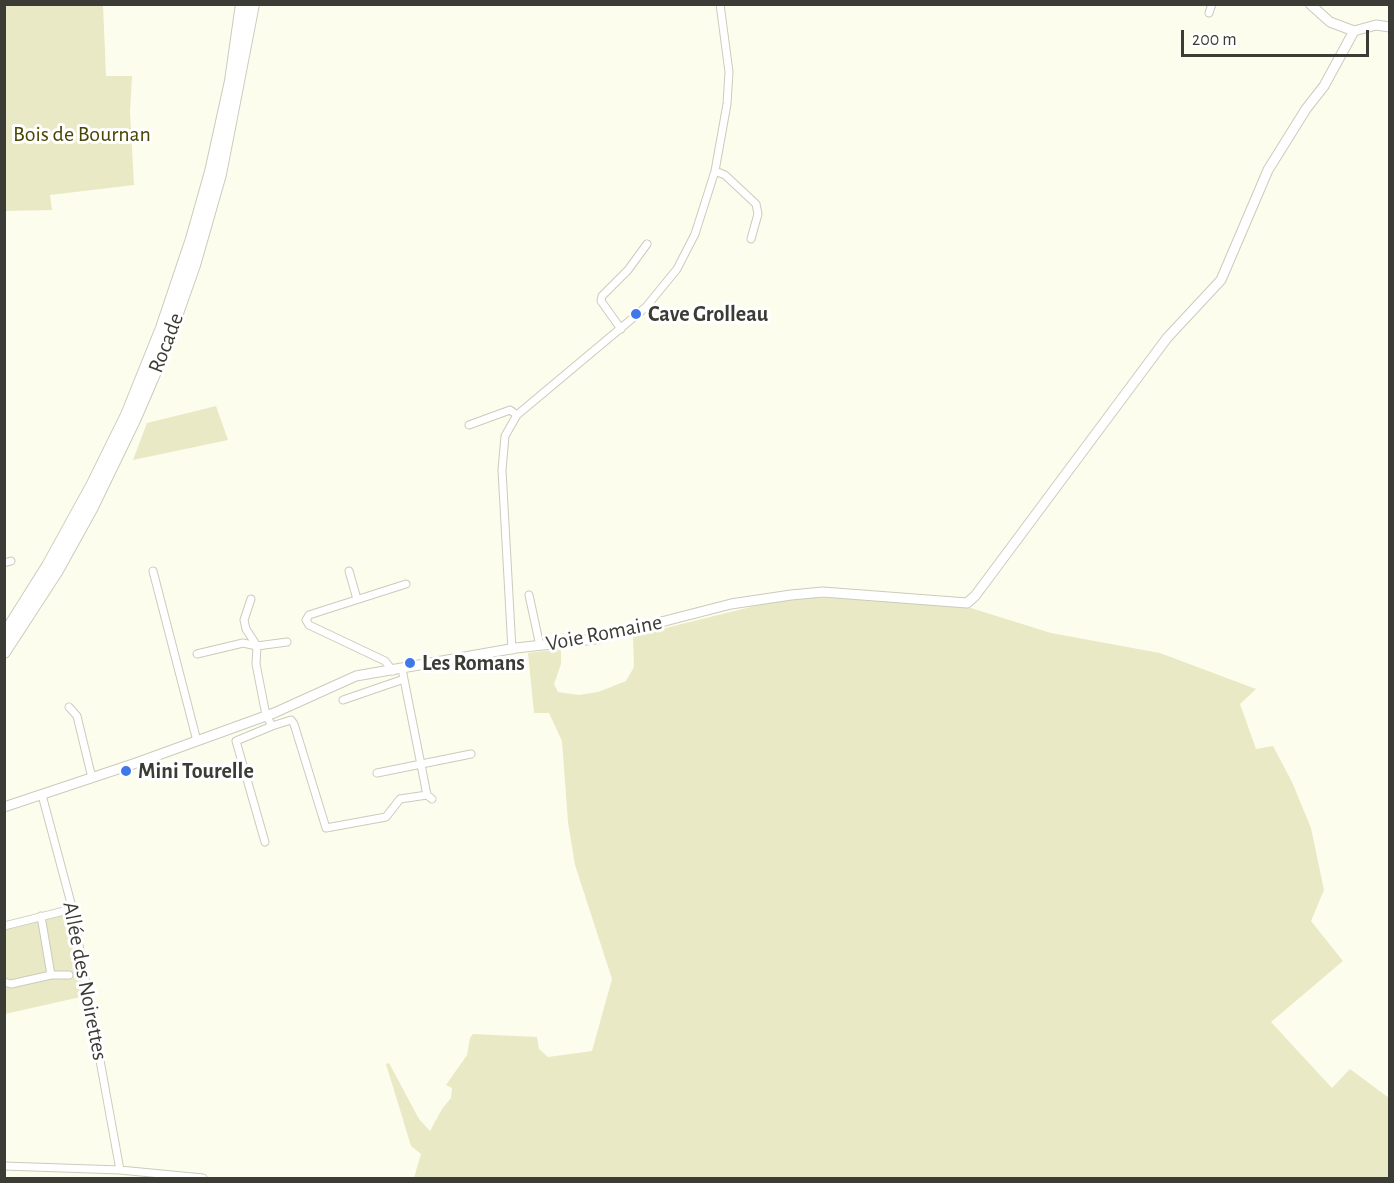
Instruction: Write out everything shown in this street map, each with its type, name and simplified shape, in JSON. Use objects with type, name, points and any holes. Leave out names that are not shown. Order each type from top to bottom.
[{"type":"highway","points":[[4,636],[52,559],[96,479],[131,404],[162,328],[185,262],[211,172],[235,58],[242,4]]},
{"type":"highway","name":"Rocade","points":[[4,652],[52,578],[92,507],[163,353],[187,287],[214,197],[236,105],[253,4]]},
{"type":"street","points":[[512,650],[502,451],[510,424],[517,415],[646,307],[677,269],[696,234],[715,171],[723,130],[729,72],[720,4]]},
{"type":"street","points":[[1209,13],[1212,4]]},
{"type":"street","points":[[1310,4],[1330,22],[1354,31],[1376,25],[1389,27]]},
{"type":"street","name":"Voie Romaine","points":[[4,807],[197,741],[266,715],[356,676],[400,673],[512,650],[606,637],[731,604],[791,595],[835,593],[960,605],[970,601],[1156,351],[1221,280],[1259,189],[1294,126],[1324,86],[1354,31]]},
{"type":"street","points":[[715,171],[725,175],[756,204],[758,214],[751,239]]},
{"type":"street","points":[[621,329],[601,301],[602,296],[628,270],[647,243]]},
{"type":"street","points":[[469,425],[510,410],[517,415]]},
{"type":"street","points":[[153,571],[197,741]]},
{"type":"street","points":[[349,571],[357,599]]},
{"type":"street","points":[[265,842],[236,741],[291,720],[326,828],[386,817],[400,799],[429,797],[400,673],[385,661],[309,625],[306,620],[309,615],[406,584]]},
{"type":"street","points":[[529,595],[540,646]]},
{"type":"street","points":[[251,598],[244,620],[246,629],[257,646],[256,664],[266,715],[272,726]]},
{"type":"street","points":[[197,654],[243,643],[257,646],[287,642]]},
{"type":"street","points":[[343,700],[400,673]]},
{"type":"street","points":[[69,707],[77,716],[92,778]]},
{"type":"street","points":[[377,773],[471,754]]},
{"type":"street","name":"Allée des Noirettes","points":[[42,795],[72,909],[120,1170]]},
{"type":"street","points":[[4,926],[72,909]]},
{"type":"street","points":[[41,916],[51,975]]},
{"type":"street","points":[[4,982],[11,984],[51,975],[69,975]]},
{"type":"street","points":[[4,1166],[120,1170],[154,1176],[203,1179]]},
{"type":"green space","name":"Bois de Bournan","points":[[4,5],[103,5],[106,76],[132,76],[130,112],[134,185],[50,195],[52,210],[5,211]]},
{"type":"green space","points":[[216,406],[228,440],[133,460],[147,423]]},
{"type":"green space","points":[[845,597],[971,608],[1051,633],[1160,653],[1256,689],[1240,704],[1256,749],[1273,746],[1292,782],[1311,828],[1324,890],[1311,921],[1343,961],[1271,1022],[1332,1088],[1350,1069],[1389,1098],[1389,1178],[414,1178],[421,1154],[411,1146],[386,1064],[389,1063],[419,1119],[430,1131],[451,1098],[452,1088],[446,1085],[467,1055],[473,1034],[537,1037],[539,1049],[548,1057],[592,1051],[612,979],[575,865],[568,822],[562,741],[549,713],[534,713],[528,653],[561,649],[561,664],[554,684],[558,692],[579,695],[598,692],[626,681],[634,667],[633,636],[783,599]]},
{"type":"green space","points":[[70,907],[85,996],[5,1014],[4,923]]},
{"type":"place","name":"Cave Grolleau","points":[[636,314]]},
{"type":"place","name":"Les Romans","points":[[410,663]]},
{"type":"place","name":"Mini Tourelle","points":[[126,771]]}]
